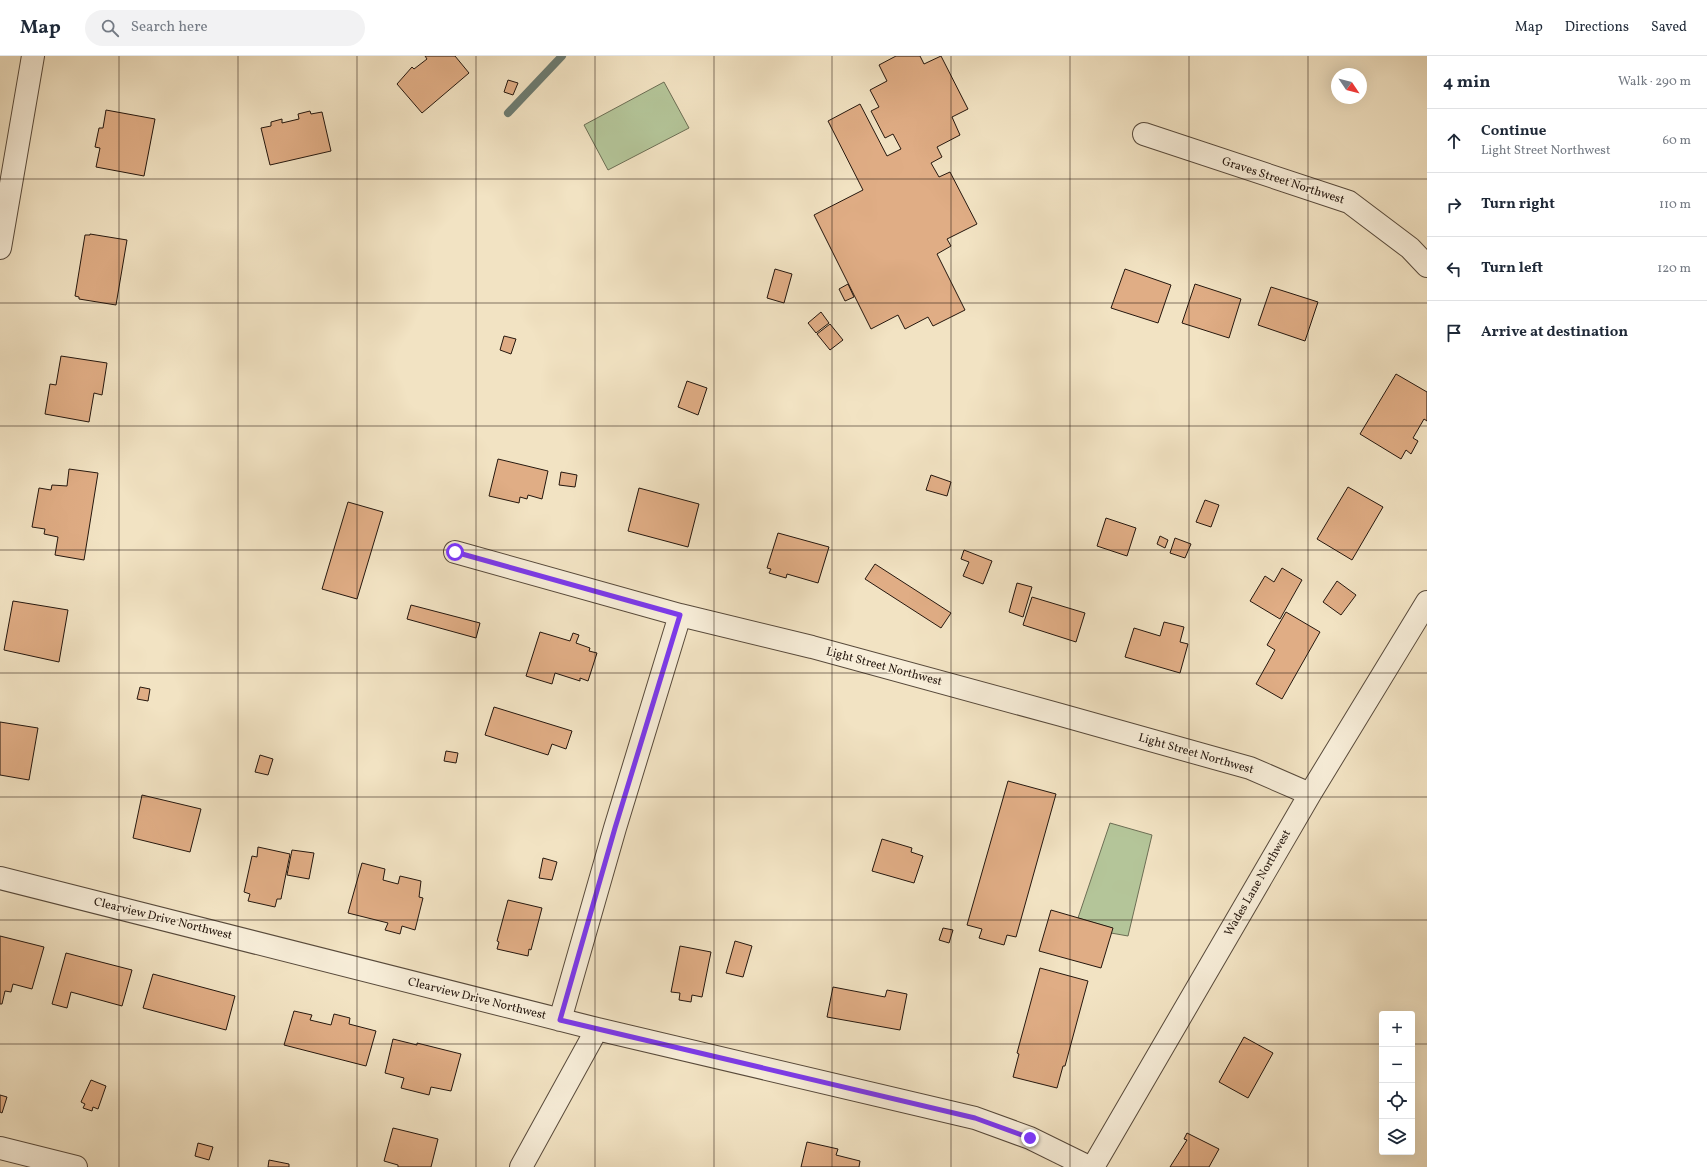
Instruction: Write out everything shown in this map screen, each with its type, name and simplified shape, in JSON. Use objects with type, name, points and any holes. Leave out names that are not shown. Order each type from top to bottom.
[{"type":"street","points":[[0,248],[32,56]]},
{"type":"street","name":"Graves Street Northwest","points":[[1144,134],[1349,202],[1410,248],[1427,266]]},
{"type":"street","name":"Light Street Northwest","points":[[455,552],[680,615],[812,647],[1243,766],[1310,794]]},
{"type":"street","name":"Wades Lane Northwest","points":[[1093,1167],[1310,794],[1427,602]]},
{"type":"street","points":[[560,1020],[615,828],[680,615]]},
{"type":"street","name":"Clearview Drive Northwest","points":[[0,878],[560,1020],[975,1118],[1030,1138],[1089,1167]]},
{"type":"street","points":[[521,1167],[597,1029]]},
{"type":"street","points":[[0,1148],[76,1167]]},
{"type":"green space","points":[[664,82],[689,128],[608,170],[584,125]]},
{"type":"green space","points":[[1110,823],[1152,835],[1128,936],[1111,933],[1112,928],[1078,918]]},
{"type":"building","points":[[425,56],[455,56],[469,73],[422,113],[397,84],[412,67],[414,69],[427,59]]},
{"type":"building","points":[[896,56],[920,56],[924,64],[941,56],[968,109],[952,117],[960,135],[937,147],[942,157],[931,163],[939,177],[950,172],[977,224],[947,239],[951,246],[937,254],[965,310],[933,326],[928,317],[905,329],[898,315],[871,329],[814,215],[863,190],[828,121],[860,104],[887,156],[901,149],[893,134],[885,138],[871,111],[879,107],[870,90],[887,81],[879,65]]},
{"type":"building","points":[[508,80],[518,83],[513,95],[504,92]]},
{"type":"building","points":[[106,110],[155,119],[144,176],[96,167],[100,148],[95,147],[99,128],[103,128]]},
{"type":"building","points":[[310,111],[311,114],[322,112],[331,151],[270,165],[261,128],[271,126],[271,122],[282,119],[282,123],[299,119],[298,114]]},
{"type":"building","points":[[90,234],[127,240],[116,305],[79,299],[79,297],[75,296],[85,235]]},
{"type":"building","points":[[775,269],[792,274],[784,303],[767,298]]},
{"type":"building","points":[[1125,269],[1171,285],[1158,323],[1111,308]]},
{"type":"building","points":[[848,284],[854,297],[845,301],[839,289]]},
{"type":"building","points":[[1195,284],[1241,299],[1229,338],[1182,323]]},
{"type":"building","points":[[1271,287],[1318,302],[1305,341],[1258,325]]},
{"type":"building","points":[[821,312],[829,323],[816,333],[808,323]]},
{"type":"building","points":[[830,324],[843,340],[830,350],[817,334]]},
{"type":"building","points":[[504,336],[516,339],[511,354],[500,350]]},
{"type":"building","points":[[61,356],[107,363],[102,395],[94,393],[89,422],[45,414],[50,384],[56,385]]},
{"type":"building","points":[[1396,374],[1427,392],[1427,421],[1424,419],[1413,438],[1418,441],[1411,454],[1406,450],[1401,459],[1360,434]]},
{"type":"building","points":[[687,381],[707,388],[698,415],[678,407]]},
{"type":"building","points":[[498,459],[548,471],[542,499],[528,495],[527,499],[520,497],[519,503],[489,496]]},
{"type":"building","points":[[69,469],[98,473],[84,560],[55,555],[58,537],[44,534],[45,529],[32,527],[39,488],[51,490],[52,485],[67,486]]},
{"type":"building","points":[[561,472],[577,475],[575,487],[559,485]]},
{"type":"building","points":[[931,475],[951,482],[947,496],[926,490]]},
{"type":"building","points":[[1348,487],[1383,507],[1352,560],[1317,539]]},
{"type":"building","points":[[639,488],[699,504],[688,547],[628,531]]},
{"type":"building","points":[[1205,500],[1219,505],[1211,527],[1196,522]]},
{"type":"building","points":[[348,502],[383,512],[357,599],[322,589]]},
{"type":"building","points":[[1106,518],[1136,528],[1127,556],[1097,546]]},
{"type":"building","points":[[778,533],[829,547],[818,583],[787,574],[786,578],[769,573],[771,569],[767,568]]},
{"type":"building","points":[[1160,536],[1168,540],[1165,548],[1157,544]]},
{"type":"building","points":[[1175,538],[1191,544],[1185,558],[1170,553]]},
{"type":"building","points":[[964,550],[992,561],[983,584],[963,576],[969,562],[961,559]]},
{"type":"building","points":[[875,564],[951,613],[941,628],[865,579]]},
{"type":"building","points":[[1282,568],[1302,580],[1280,619],[1250,601],[1265,576],[1274,582]]},
{"type":"building","points":[[1337,581],[1356,595],[1341,615],[1323,602]]},
{"type":"building","points":[[1017,583],[1032,587],[1023,617],[1009,612]]},
{"type":"building","points":[[1032,597],[1085,613],[1076,642],[1023,625]]},
{"type":"building","points":[[13,601],[68,610],[59,662],[4,650]]},
{"type":"building","points":[[411,605],[480,623],[476,638],[407,619]]},
{"type":"building","points":[[1286,612],[1320,632],[1282,699],[1256,684],[1275,650],[1267,645]]},
{"type":"building","points":[[1164,622],[1184,627],[1180,642],[1188,644],[1180,673],[1125,657],[1134,628],[1160,636]]},
{"type":"building","points":[[540,632],[570,641],[573,633],[579,635],[576,643],[590,648],[589,651],[597,653],[588,681],[580,678],[580,681],[555,673],[552,684],[526,676]]},
{"type":"building","points":[[140,687],[150,689],[148,701],[137,699]]},
{"type":"building","points":[[494,707],[572,731],[566,749],[552,744],[548,755],[485,735]]},
{"type":"building","points":[[0,722],[38,728],[29,780],[0,775]]},
{"type":"building","points":[[446,751],[458,753],[456,763],[444,761]]},
{"type":"building","points":[[260,755],[273,759],[268,775],[255,772]]},
{"type":"building","points":[[1008,781],[1056,794],[1016,937],[1007,935],[1004,945],[979,938],[982,929],[967,925]]},
{"type":"building","points":[[142,795],[201,809],[190,852],[133,838]]},
{"type":"building","points":[[882,839],[912,848],[911,852],[923,856],[914,883],[872,871]]},
{"type":"building","points":[[258,847],[290,854],[281,899],[277,899],[275,907],[248,901],[250,894],[244,892],[252,856],[257,857]]},
{"type":"building","points":[[292,850],[314,853],[309,879],[287,875]]},
{"type":"building","points":[[543,858],[557,862],[552,880],[539,878]]},
{"type":"building","points":[[362,863],[385,869],[383,880],[398,884],[400,876],[421,881],[419,897],[423,898],[415,930],[402,926],[400,934],[385,930],[388,923],[348,913]]},
{"type":"building","points":[[508,900],[542,908],[528,956],[497,949],[499,942],[497,941]]},
{"type":"building","points":[[1051,910],[1113,928],[1101,968],[1039,951]]},
{"type":"building","points":[[943,928],[953,930],[949,943],[939,940]]},
{"type":"building","points":[[0,936],[44,947],[32,989],[13,984],[11,992],[5,991],[2,1004],[0,1004]]},
{"type":"building","points":[[735,941],[752,946],[743,977],[726,973]]},
{"type":"building","points":[[680,946],[711,952],[702,997],[692,995],[691,1002],[679,1000],[680,993],[671,992]]},
{"type":"building","points":[[66,953],[132,970],[122,1006],[71,992],[67,1008],[52,1004]]},
{"type":"building","points":[[1040,968],[1088,981],[1065,1066],[1063,1066],[1057,1088],[1013,1077],[1019,1054],[1017,1053]]},
{"type":"building","points":[[153,974],[235,996],[226,1030],[143,1008]]},
{"type":"building","points":[[833,987],[885,997],[887,990],[907,994],[900,1030],[827,1017]]},
{"type":"building","points":[[294,1011],[312,1015],[310,1020],[331,1025],[334,1014],[350,1018],[349,1024],[376,1031],[366,1066],[284,1045]]},
{"type":"building","points":[[1244,1037],[1273,1053],[1248,1098],[1219,1082]]},
{"type":"building","points":[[393,1039],[417,1045],[417,1043],[461,1054],[451,1091],[431,1087],[429,1095],[401,1088],[404,1078],[385,1073]]},
{"type":"building","points":[[91,1080],[106,1086],[98,1109],[93,1107],[92,1111],[83,1108],[85,1104],[81,1102]]},
{"type":"building","points":[[0,1095],[7,1097],[2,1113],[0,1112]]},
{"type":"building","points":[[393,1128],[438,1139],[431,1167],[398,1167],[398,1165],[384,1161]]},
{"type":"building","points":[[1187,1133],[1219,1149],[1209,1167],[1170,1167],[1187,1140],[1184,1139]]},
{"type":"building","points":[[807,1142],[838,1149],[836,1155],[860,1161],[859,1167],[801,1167]]},
{"type":"building","points":[[198,1143],[213,1147],[209,1160],[195,1156]]},
{"type":"building","points":[[269,1160],[289,1164],[289,1167],[268,1167]]},
{"type":"waterway","points":[[508,113],[562,56]]},
{"type":"route","points":[[455,552],[680,615],[615,828],[560,1020],[975,1118],[1030,1138]]}]
